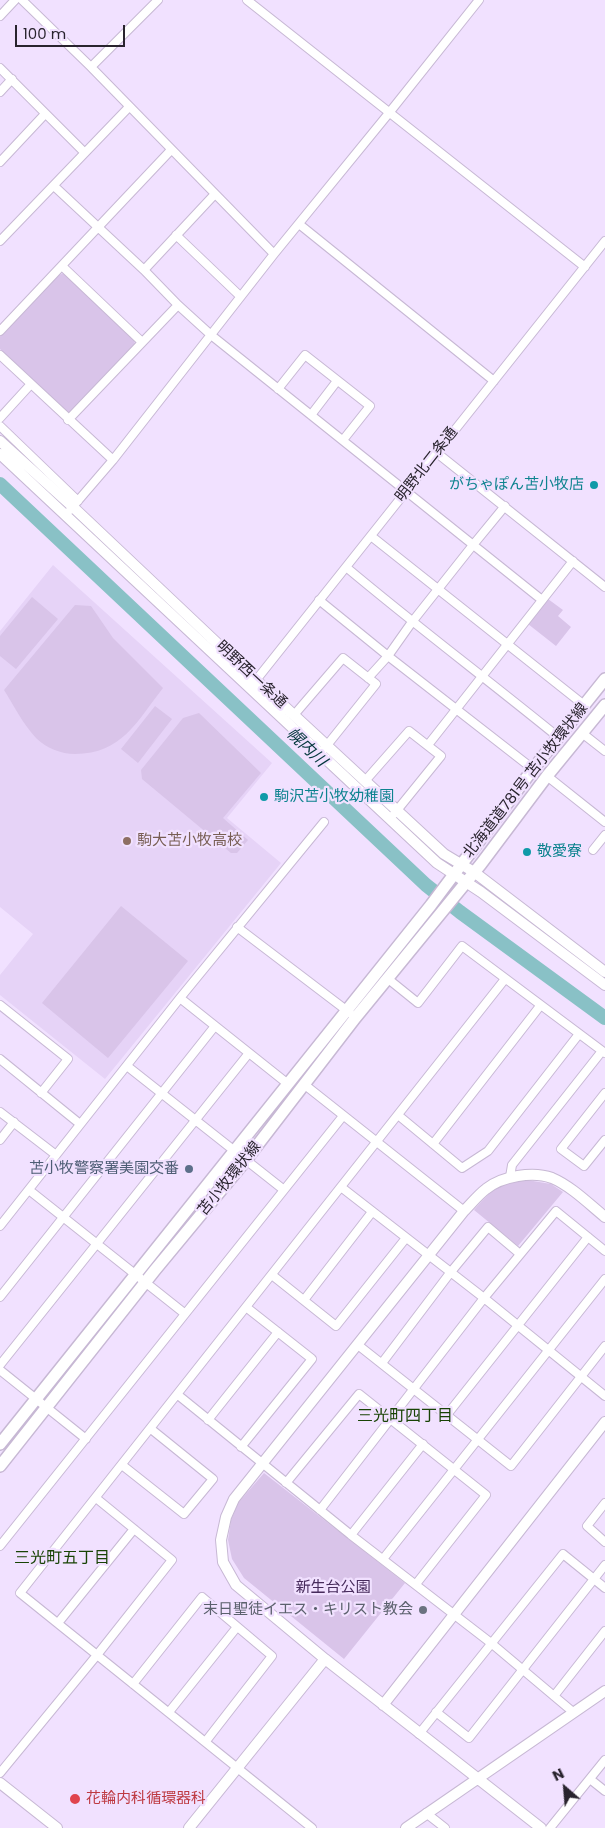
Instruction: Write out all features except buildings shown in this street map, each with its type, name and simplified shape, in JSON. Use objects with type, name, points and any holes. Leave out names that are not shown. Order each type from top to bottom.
[{"type":"main road","name":"北海道道781号 苫小牧環状線","points":[[451,879],[533,769],[605,679]]},
{"type":"main road","name":"北海道道781号 苫小牧環状線","points":[[458,892],[547,776],[605,705]]},
{"type":"main road","name":"苫小牧環状線","points":[[0,1466],[304,1085],[351,1014],[451,879]]},
{"type":"main road","name":"苫小牧環状線","points":[[0,1444],[134,1274],[288,1084],[351,1014],[387,978],[458,892]]},
{"type":"street","points":[[0,16],[15,0]]},
{"type":"street","points":[[22,0],[91,67],[274,254]]},
{"type":"street","points":[[91,67],[158,0]]},
{"type":"street","points":[[247,0],[585,267]]},
{"type":"street","points":[[66,516],[113,460],[240,296],[479,0]]},
{"type":"street","points":[[0,68],[84,152]]},
{"type":"street","points":[[0,92],[12,80]]},
{"type":"street","points":[[0,241],[129,107]]},
{"type":"street","points":[[0,162],[45,114]]},
{"type":"street","points":[[0,331],[171,150]]},
{"type":"street","points":[[54,186],[211,335],[542,600]]},
{"type":"street","points":[[144,270],[214,194]]},
{"type":"street","points":[[299,224],[494,381]]},
{"type":"street","points":[[176,235],[240,296]]},
{"type":"street","name":"明野北二条通","points":[[252,685],[605,241]]},
{"type":"street","points":[[62,266],[142,342]]},
{"type":"street","points":[[68,420],[178,305]]},
{"type":"street","points":[[0,354],[68,420],[113,460]]},
{"type":"street","points":[[278,389],[305,355],[370,406],[343,440]]},
{"type":"street","points":[[311,415],[337,381]]},
{"type":"street","points":[[0,418],[31,384]]},
{"type":"street","points":[[0,426],[75,504]]},
{"type":"street","name":"明野西一条通","points":[[0,441],[75,504],[252,685],[294,715],[323,750],[365,781],[444,854],[474,872],[605,972]]},
{"type":"street","points":[[437,453],[605,587]]},
{"type":"street","name":"明野西一条通","points":[[0,454],[323,750],[389,819],[437,863],[451,879],[466,882],[605,985]]},
{"type":"street","points":[[368,678],[388,656],[412,622],[505,506]]},
{"type":"street","points":[[371,536],[507,646],[584,705]]},
{"type":"street","points":[[428,745],[574,561]]},
{"type":"street","points":[[346,567],[412,622],[483,676],[558,737]]},
{"type":"street","points":[[319,600],[533,769]]},
{"type":"street","points":[[294,715],[343,658],[376,684],[323,750]]},
{"type":"street","points":[[365,781],[409,731],[442,756],[389,819]]},
{"type":"street","points":[[582,733],[605,751]]},
{"type":"street","points":[[547,776],[605,822]]},
{"type":"street","points":[[0,1226],[180,998],[324,822]]},
{"type":"street","points":[[593,850],[605,835]]},
{"type":"street","points":[[237,927],[351,1014]]},
{"type":"street","points":[[387,978],[418,1003],[462,946],[603,1052],[512,1165],[510,1177]]},
{"type":"street","points":[[312,1828],[20,1593],[505,979]]},
{"type":"street","points":[[180,998],[288,1084]]},
{"type":"street","points":[[0,1005],[68,1059],[42,1092]]},
{"type":"street","points":[[433,1144],[540,1006]]},
{"type":"street","points":[[0,1298],[215,1026]]},
{"type":"street","points":[[398,1116],[462,1168],[488,1151],[579,1034]]},
{"type":"street","points":[[0,1365],[249,1053]]},
{"type":"street","points":[[0,1059],[80,1124]]},
{"type":"street","points":[[127,1066],[284,1190]]},
{"type":"street","points":[[304,1085],[464,1211]]},
{"type":"street","points":[[605,1094],[561,1148],[584,1166],[605,1140]]},
{"type":"street","points":[[0,1112],[56,1155]]},
{"type":"street","points":[[0,1546],[343,1116]]},
{"type":"street","points":[[0,1140],[14,1122]]},
{"type":"street","points":[[541,1828],[419,1734],[236,1585],[223,1562],[221,1540],[226,1517],[234,1499],[464,1211],[487,1188],[510,1177],[528,1175],[551,1178],[570,1189],[605,1217]]},
{"type":"street","points":[[341,1187],[428,1257],[484,1298],[580,1378],[605,1396]]},
{"type":"street","points":[[29,1190],[184,1313]]},
{"type":"street","points":[[320,1510],[484,1298],[556,1211],[605,1251]]},
{"type":"street","points":[[304,1300],[372,1212]]},
{"type":"street","points":[[382,1363],[450,1273],[488,1227],[520,1254]]},
{"type":"street","points":[[446,1416],[588,1237]]},
{"type":"street","points":[[272,1275],[336,1326],[406,1238]]},
{"type":"street","points":[[383,1559],[605,1279]]},
{"type":"street","points":[[242,1447],[312,1359],[246,1307]]},
{"type":"street","points":[[208,1420],[278,1332]]},
{"type":"street","points":[[358,1344],[511,1466],[605,1346]]},
{"type":"street","points":[[0,1370],[86,1439]]},
{"type":"street","points":[[286,1483],[359,1394],[392,1419],[486,1495],[416,1584]]},
{"type":"street","points":[[178,1395],[351,1535],[491,1643],[573,1712]]},
{"type":"street","points":[[383,1705],[605,1422]]},
{"type":"street","points":[[122,1465],[184,1514],[213,1479],[151,1429]]},
{"type":"street","points":[[351,1535],[423,1444]]},
{"type":"street","points":[[0,1773],[97,1656],[172,1560],[96,1498]]},
{"type":"street","points":[[605,1503],[587,1526],[605,1542]]},
{"type":"street","points":[[58,1623],[134,1530]]},
{"type":"street","points":[[419,1734],[563,1554],[605,1588]]},
{"type":"street","points":[[436,1712],[469,1738],[605,1565]]},
{"type":"street","points":[[134,1684],[202,1597],[272,1656],[206,1741]]},
{"type":"street","points":[[169,1712],[237,1627]]},
{"type":"street","points":[[554,1696],[605,1630]]},
{"type":"street","points":[[190,1828],[325,1659]]},
{"type":"street","points":[[406,1828],[573,1712],[605,1692]]},
{"type":"street","points":[[550,1828],[605,1760]]},
{"type":"street","points":[[590,1779],[605,1791]]},
{"type":"street","points":[[0,1783],[57,1828]]},
{"type":"street","points":[[426,1813],[445,1828]]},
{"type":"shaded area","name":"駒大苫小牧高校","points":[[53,565],[272,763],[227,818],[281,863],[105,1079],[0,995],[0,975],[33,934],[0,907],[0,631]]},
{"type":"green space","points":[[64,273],[134,340],[135,344],[70,413],[66,412],[0,349],[0,336],[59,275]]},
{"type":"green space","points":[[32,597],[58,619],[16,669],[0,656],[0,636]]},
{"type":"green space","points":[[548,599],[563,610],[558,616],[571,627],[556,646],[528,624]]},
{"type":"green space","points":[[75,605],[91,606],[113,638],[163,688],[136,723],[117,742],[91,753],[75,754],[54,750],[36,738],[4,690]]},
{"type":"green space","points":[[155,706],[172,719],[138,763],[121,749]]},
{"type":"green space","points":[[199,713],[261,773],[223,818],[248,840],[237,853],[231,853],[142,779],[141,770],[183,718]]},
{"type":"green space","points":[[121,906],[188,961],[108,1058],[42,1003]]},
{"type":"green space","points":[[527,1180],[551,1184],[563,1192],[518,1246],[474,1210],[497,1188],[509,1183]]},
{"type":"green space","name":"新生台公園","points":[[264,1473],[405,1583],[344,1659],[244,1578],[232,1559],[228,1540],[231,1520],[238,1503]]},
{"type":"waterway","name":"幌内川","points":[[0,484],[426,885],[605,1018]]},
{"type":"place","name":"がちゃぽん苫小牧店","points":[[594,485]]},
{"type":"place","name":"駒沢苫小牧幼稚園","points":[[264,797]]},
{"type":"place","name":"駒大苫小牧高校","points":[[127,841]]},
{"type":"place","name":"敬愛寮","points":[[527,852]]},
{"type":"place","name":"苫小牧警察署美園交番","points":[[189,1169]]},
{"type":"place","name":"末日聖徒イエス・キリスト教会","points":[[423,1610]]},
{"type":"place","name":"花輪内科循環器科","points":[[75,1799]]},
{"type":"district","name":"三光町四丁目","points":[[405,1417]]},
{"type":"district","name":"三光町五丁目","points":[[62,1559]]}]
